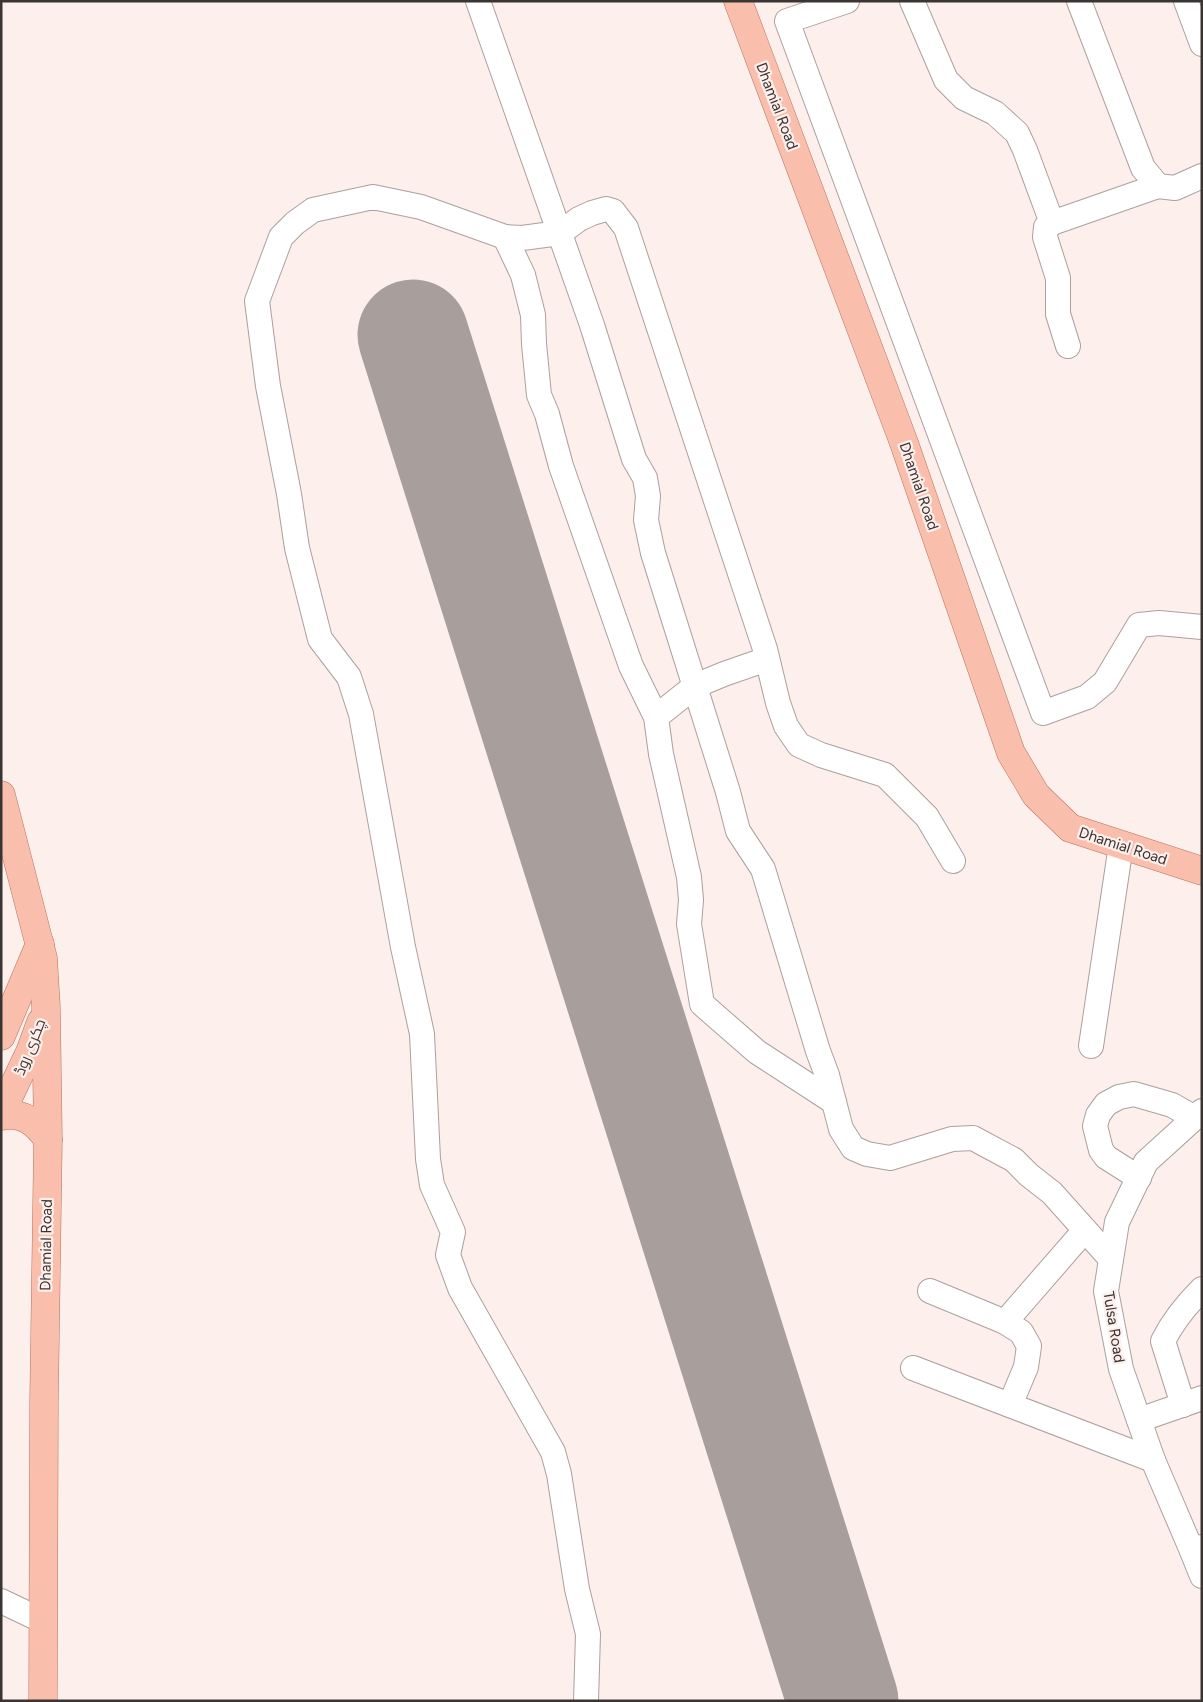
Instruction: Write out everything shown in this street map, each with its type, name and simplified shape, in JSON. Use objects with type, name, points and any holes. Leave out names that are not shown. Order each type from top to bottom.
[{"type":"main road","name":"Dhamial Road","points":[[738,1],[904,443],[1011,753],[1036,795],[1070,828],[1202,871]]},
{"type":"main road","name":"Dhamial Road","points":[[3,805],[43,958],[46,1007],[48,1139],[44,1412],[43,1701]]},
{"type":"main road","name":"چکری روڈ","points":[[1,1036],[40,944]]},
{"type":"main road","name":"چکری روڈ","points":[[1,1115],[30,1052],[46,1007]]},
{"type":"main road","points":[[1,1115],[9,1114],[26,1117],[34,1122],[48,1139]]},
{"type":"street","points":[[478,1],[592,325],[634,458],[645,478],[648,496],[646,520],[653,553],[728,792],[738,831],[763,869],[841,1130],[853,1148],[868,1154],[890,1158],[952,1139],[973,1138],[1014,1160],[1029,1175],[1052,1192],[1111,1259]]},
{"type":"street","points":[[847,1],[792,10],[787,21],[1043,713],[1086,697],[1105,682],[1139,625],[1160,623],[1202,627]]},
{"type":"street","points":[[912,1],[946,80],[964,98],[995,113],[1017,133],[1052,223]]},
{"type":"street","points":[[1079,1],[1143,168],[1158,186]]},
{"type":"street","points":[[1186,1],[1202,44]]},
{"type":"street","points":[[1068,346],[1058,314],[1058,278],[1045,237],[1046,227],[1052,223],[1158,186],[1175,188],[1202,176]]},
{"type":"street","points":[[586,1701],[588,1634],[577,1589],[559,1474],[553,1452],[460,1288],[448,1255],[453,1232],[432,1185],[428,1159],[422,1034],[403,948],[361,714],[349,677],[320,640],[297,548],[289,494],[268,386],[257,301],[281,237],[295,223],[313,210],[373,197],[421,207],[505,237],[522,238],[560,233],[579,218],[606,209],[613,211],[626,228],[768,660],[778,703],[786,726],[799,745],[821,755],[885,776],[896,784],[927,817],[953,860]]},
{"type":"street","points":[[505,237],[523,275],[533,315],[539,395],[547,414],[561,466],[631,666],[656,717],[661,754],[689,877],[691,900],[689,924],[702,1004],[757,1052],[834,1102]]},
{"type":"street","points":[[656,717],[695,686],[724,674],[768,660]]},
{"type":"street","points":[[1091,1046],[1121,845]]},
{"type":"street","points":[[1138,1178],[1106,1157],[1101,1150],[1095,1126],[1098,1115],[1106,1104],[1119,1097],[1134,1094],[1198,1115]]},
{"type":"street","name":"Tulsa Road","points":[[1198,1115],[1146,1162],[1117,1222],[1106,1291],[1121,1369],[1152,1460],[1197,1549],[1202,1576]]},
{"type":"street","points":[[1005,1322],[1085,1230]]},
{"type":"street","points":[[1139,1420],[1193,1402],[1163,1341],[1172,1324],[1202,1289]]},
{"type":"street","points":[[930,1291],[1005,1322],[1021,1332],[1029,1346],[1026,1367],[1010,1405]]},
{"type":"street","points":[[914,1368],[1152,1460]]},
{"type":"street","points":[[1,1602],[43,1621]]},
{"type":"runway","points":[[413,335],[843,1701]]}]
